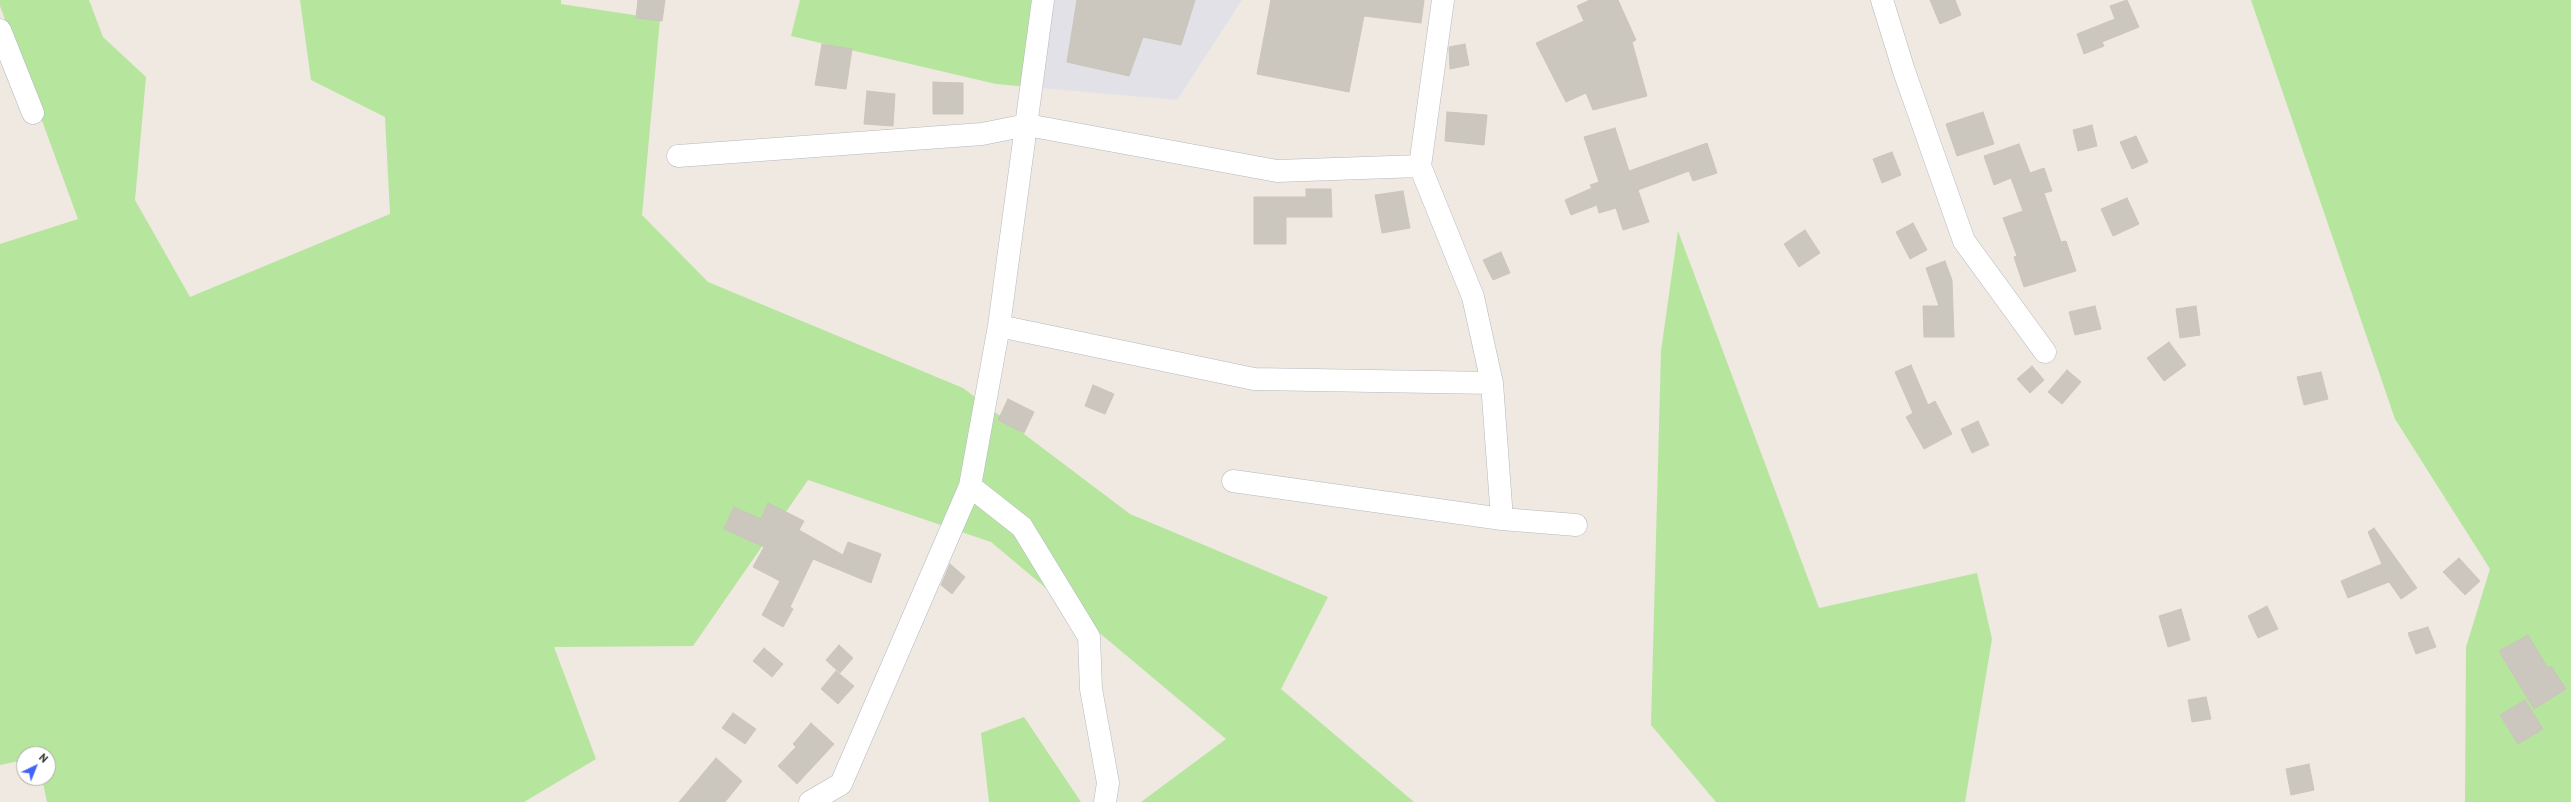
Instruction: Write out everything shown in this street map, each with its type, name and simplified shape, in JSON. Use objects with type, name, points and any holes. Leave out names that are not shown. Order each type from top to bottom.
[{"type":"street","points":[[810,802],[841,784],[970,486],[999,326],[1043,0]]},
{"type":"street","points":[[1442,0],[1420,166],[1473,297],[1492,383],[1502,519]]},
{"type":"street","points":[[1882,0],[1904,71],[1964,241],[2045,352]]},
{"type":"street","points":[[0,30],[33,113]]},
{"type":"street","points":[[678,156],[982,134],[1026,125],[1276,171],[1420,166]]},
{"type":"street","points":[[999,326],[1254,379],[1492,383]]},
{"type":"street","points":[[1233,481],[1502,519],[1576,524]]},
{"type":"street","points":[[970,486],[1022,527],[1090,637],[1091,689],[1108,783],[1105,802]]},
{"type":"shaded area","points":[[1051,0],[1242,0],[1177,100],[1041,88]]},
{"type":"green space","points":[[0,0],[89,0],[103,37],[146,77],[135,200],[190,297],[390,214],[385,117],[311,80],[300,0],[561,0],[561,4],[660,19],[642,215],[708,282],[963,388],[1130,514],[1328,597],[1281,689],[1414,802],[1141,802],[1226,739],[991,542],[808,480],[693,646],[554,647],[596,759],[524,802],[47,802],[44,786],[56,786],[56,746],[16,746],[16,762],[0,765],[0,244],[78,219],[0,6]]},
{"type":"green space","points":[[800,0],[1051,0],[1041,88],[996,84],[791,36]]},
{"type":"green space","points":[[2251,0],[2571,0],[2571,802],[2465,802],[2466,647],[2490,569],[2395,419]]},
{"type":"green space","points":[[1678,231],[1819,608],[1977,573],[1992,639],[1965,802],[1716,802],[1651,725],[1661,351]]},
{"type":"green space","points":[[1024,717],[1081,802],[989,802],[981,733]]},
{"type":"building","points":[[638,0],[665,0],[662,21],[636,18]]},
{"type":"building","points":[[1077,0],[1195,0],[1181,45],[1143,37],[1129,76],[1067,62]]},
{"type":"building","points":[[1271,0],[1424,0],[1421,23],[1364,16],[1349,92],[1257,74]]},
{"type":"building","points":[[1590,0],[1618,0],[1636,40],[1632,42],[1647,96],[1593,110],[1586,93],[1566,102],[1536,43],[1584,21],[1577,6]]},
{"type":"building","points":[[1930,0],[1955,0],[1961,15],[1940,24]]},
{"type":"building","points":[[2127,0],[2139,27],[2102,42],[2104,46],[2084,54],[2077,34],[2115,19],[2110,6]]},
{"type":"building","points":[[822,44],[852,49],[846,89],[815,85]]},
{"type":"building","points":[[1465,44],[1469,65],[1450,69],[1449,47]]},
{"type":"building","points":[[933,82],[963,83],[963,114],[933,114]]},
{"type":"building","points":[[867,91],[895,94],[893,126],[864,124]]},
{"type":"building","points":[[1447,112],[1487,115],[1484,145],[1445,141]]},
{"type":"building","points":[[1983,112],[1994,144],[1957,156],[1946,124]]},
{"type":"building","points":[[2092,125],[2097,146],[2078,151],[2073,130]]},
{"type":"building","points":[[1615,128],[1629,171],[1707,143],[1717,173],[1693,181],[1689,171],[1638,190],[1649,222],[1623,230],[1616,208],[1599,213],[1597,205],[1571,215],[1565,200],[1592,188],[1590,185],[1599,182],[1584,137]]},
{"type":"building","points":[[2136,136],[2148,162],[2132,169],[2120,142]]},
{"type":"building","points":[[2019,144],[2030,173],[2044,168],[2052,191],[2044,193],[2061,242],[2066,241],[2076,271],[2024,287],[2014,257],[2017,256],[2003,218],[2023,211],[2011,178],[1994,185],[1984,156]]},
{"type":"building","points":[[1892,152],[1901,175],[1882,183],[1873,159]]},
{"type":"building","points":[[1306,189],[1331,189],[1332,217],[1286,217],[1286,244],[1254,244],[1254,197],[1306,197]]},
{"type":"building","points":[[1403,191],[1410,228],[1382,233],[1375,195]]},
{"type":"building","points":[[2127,198],[2139,224],[2113,236],[2101,209]]},
{"type":"building","points":[[1913,223],[1927,250],[1910,259],[1896,232]]},
{"type":"building","points":[[1805,230],[1820,253],[1799,267],[1784,244]]},
{"type":"building","points":[[1501,252],[1510,273],[1493,280],[1483,260]]},
{"type":"building","points":[[1945,261],[1952,280],[1954,337],[1924,337],[1923,306],[1939,306],[1926,268]]},
{"type":"building","points":[[2095,306],[2101,329],[2075,335],[2069,312]]},
{"type":"building","points":[[2196,306],[2200,335],[2180,338],[2176,309]]},
{"type":"building","points":[[2169,342],[2186,365],[2164,381],[2147,358]]},
{"type":"building","points":[[1911,365],[1928,405],[1935,401],[1952,434],[1924,449],[1906,417],[1913,413],[1895,372]]},
{"type":"building","points":[[2032,366],[2044,380],[2030,393],[2017,379]]},
{"type":"building","points":[[2067,370],[2081,382],[2062,404],[2048,392]]},
{"type":"building","points":[[2321,372],[2328,399],[2304,405],[2297,377]]},
{"type":"building","points":[[1093,385],[1114,394],[1105,414],[1085,406]]},
{"type":"building","points":[[1008,399],[1034,412],[1024,433],[998,420]]},
{"type":"building","points":[[1978,421],[1989,445],[1972,453],[1961,429]]},
{"type":"building","points":[[768,503],[804,521],[799,530],[843,555],[848,542],[881,554],[871,583],[813,559],[790,607],[793,609],[783,627],[762,615],[780,581],[753,567],[764,547],[724,529],[734,507],[761,519]]},
{"type":"building","points":[[2374,528],[2417,588],[2401,599],[2389,582],[2348,598],[2341,581],[2382,564],[2368,532]]},
{"type":"building","points":[[2459,558],[2480,581],[2465,595],[2443,572]]},
{"type":"building","points":[[950,564],[965,577],[952,594],[941,585]]},
{"type":"building","points":[[2267,606],[2278,629],[2258,638],[2248,616]]},
{"type":"building","points":[[2181,609],[2190,640],[2168,647],[2159,616]]},
{"type":"building","points":[[2428,627],[2436,647],[2416,654],[2408,633]]},
{"type":"building","points":[[2528,635],[2548,668],[2551,666],[2566,689],[2534,709],[2499,651]]},
{"type":"building","points":[[839,645],[853,658],[840,673],[826,660]]},
{"type":"building","points":[[764,648],[783,664],[772,677],[753,661]]},
{"type":"building","points":[[836,671],[854,686],[838,704],[821,689]]},
{"type":"building","points":[[2206,697],[2211,719],[2192,722],[2188,700]]},
{"type":"building","points":[[2525,700],[2543,729],[2518,744],[2500,715]]},
{"type":"building","points":[[733,713],[756,729],[745,744],[722,728]]},
{"type":"building","points":[[811,723],[834,744],[797,784],[778,766],[796,747],[793,744]]},
{"type":"building","points":[[716,758],[742,781],[725,802],[679,802]]},
{"type":"building","points":[[2309,764],[2314,790],[2291,795],[2286,769]]}]
